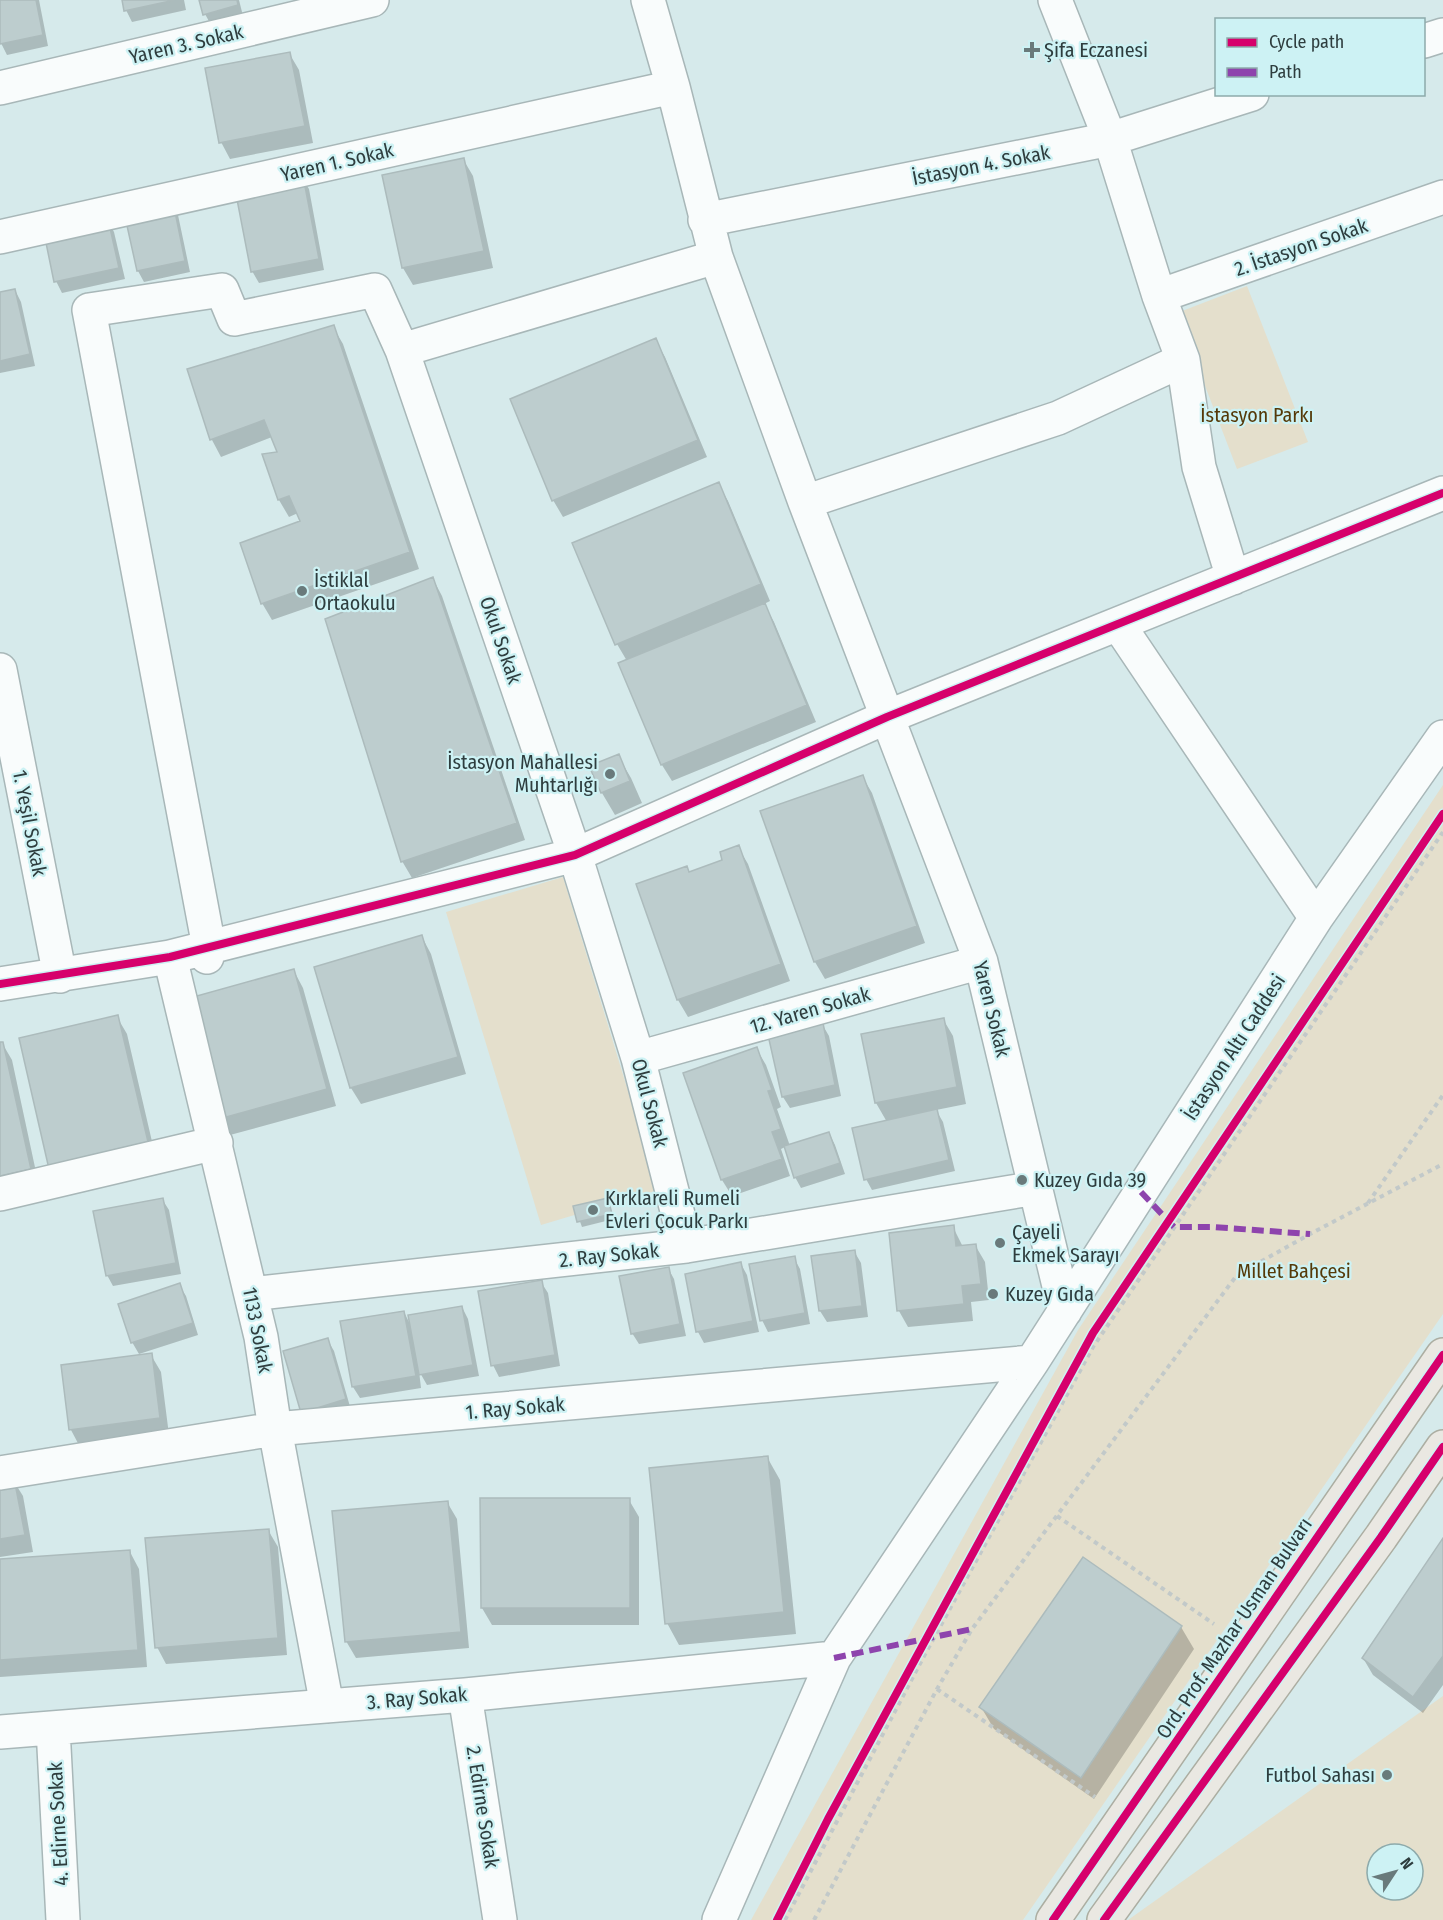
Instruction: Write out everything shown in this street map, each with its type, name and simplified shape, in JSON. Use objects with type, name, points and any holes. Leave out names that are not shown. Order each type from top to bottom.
[{"type":"main road","name":"Ord. Prof. Mazhar Usman Bulvarı","points":[[1053,1920],[1443,1355]]},
{"type":"main road","points":[[1104,1920],[1381,1537],[1443,1447]]},
{"type":"street","name":"Yaren 3. Sokak","points":[[0,88],[372,0]]},
{"type":"street","name":"Yaren Sokak","points":[[648,0],[673,87],[716,257],[806,502],[981,962],[1065,1311]]},
{"type":"street","points":[[1055,0],[1110,139],[1159,296],[1183,360],[1199,467],[1233,578]]},
{"type":"street","points":[[1425,41],[1443,35]]},
{"type":"street","name":"Yaren 1. Sokak","points":[[0,237],[673,87]]},
{"type":"street","name":"İstasyon 4. Sokak","points":[[705,220],[1110,139],[1246,96]]},
{"type":"street","name":"2. İstasyon Sokak","points":[[1159,296],[1443,197]]},
{"type":"street","points":[[402,350],[716,257]]},
{"type":"street","name":"Okul Sokak","points":[[208,952],[89,310],[222,290],[234,319],[375,290],[402,350],[575,855],[639,1058],[687,1246]]},
{"type":"street","points":[[806,502],[1058,418],[1183,360]]},
{"type":"street","points":[[0,984],[208,952],[575,855],[887,717],[1443,493]]},
{"type":"street","points":[[1118,624],[1316,918]]},
{"type":"street","name":"1. Yeşil Sokak","points":[[0,670],[60,976]]},
{"type":"street","name":"İstasyon Altı Caddesi","points":[[719,1920],[834,1658],[1032,1362],[1316,918],[1443,737]]},
{"type":"street","name":"1133 Sokak","points":[[170,957],[261,1337],[275,1429],[327,1706]]},
{"type":"street","name":"12. Yaren Sokak","points":[[639,1058],[981,962]]},
{"type":"street","points":[[0,1194],[216,1143]]},
{"type":"street","name":"2. Ray Sokak","points":[[251,1294],[687,1246],[1036,1188]]},
{"type":"street","name":"1. Ray Sokak","points":[[0,1473],[275,1429],[1032,1362]]},
{"type":"street","name":"3. Ray Sokak","points":[[0,1732],[465,1695],[834,1658]]},
{"type":"street","name":"2. Edirne Sokak","points":[[465,1695],[500,1920]]},
{"type":"street","name":"4. Edirne Sokak","points":[[53,1728],[63,1920]]},
{"type":"path","points":[[785,1920],[923,1659],[1093,1347],[1443,832]]},
{"type":"path","points":[[777,1920],[834,1809],[1093,1333],[1292,1038]]},
{"type":"path","points":[[1368,1204],[1443,1095]]},
{"type":"path","points":[[814,1920],[937,1689],[972,1629],[1237,1275],[1443,1164]]},
{"type":"path","points":[[1057,1516],[1222,1629]]},
{"type":"path","points":[[937,1689],[1102,1801]]},
{"type":"green space","name":"İstasyon Parkı","points":[[1247,286],[1308,442],[1237,469],[1177,313]]},
{"type":"green space","name":"Millet Bahçesi","points":[[1443,785],[1443,1314],[1023,1920],[751,1920],[1078,1330]]},
{"type":"green space","points":[[563,877],[658,1190],[541,1225],[446,912]]},
{"type":"green space","name":"Futbol Sahası","points":[[1443,1696],[1443,1920],[1128,1920]]},
{"type":"building","points":[[0,0],[36,0],[43,35],[0,44]]},
{"type":"building","points":[[122,0],[175,0],[124,11]]},
{"type":"building","points":[[199,0],[237,0],[238,5],[203,15]]},
{"type":"building","points":[[290,52],[305,126],[219,143],[205,68]]},
{"type":"building","points":[[464,158],[484,251],[402,268],[382,175]]},
{"type":"building","points":[[303,176],[319,259],[251,272],[235,189]]},
{"type":"building","points":[[173,202],[185,261],[137,271],[124,212]]},
{"type":"building","points":[[108,219],[119,268],[54,282],[44,233]]},
{"type":"building","points":[[15,289],[30,354],[0,361],[0,292]]},
{"type":"building","points":[[334,325],[410,552],[261,604],[240,543],[300,521],[289,496],[278,500],[262,454],[277,452],[264,420],[210,440],[187,369]]},
{"type":"building","points":[[656,338],[698,440],[552,501],[510,399]]},
{"type":"building","points":[[719,482],[761,584],[615,645],[572,543]]},
{"type":"building","points":[[433,577],[517,823],[401,862],[325,619]]},
{"type":"building","points":[[765,603],[807,705],[661,765],[618,663]]},
{"type":"building","name":"İstasyon Mahallesi Muhtarlığı","points":[[619,754],[630,781],[601,793],[589,766]]},
{"type":"building","points":[[863,775],[917,926],[814,962],[760,811]]},
{"type":"building","points":[[739,845],[781,964],[677,1000],[636,884],[687,866],[689,872],[722,860],[720,852]]},
{"type":"building","points":[[422,935],[458,1057],[350,1088],[314,967]]},
{"type":"building","points":[[294,969],[327,1089],[219,1119],[186,999]]},
{"type":"building","points":[[118,1015],[149,1146],[49,1169],[19,1038]]},
{"type":"building","points":[[944,1018],[957,1087],[875,1103],[861,1034]]},
{"type":"building","points":[[823,1023],[835,1085],[782,1097],[768,1035]]},
{"type":"building","points":[[0,1042],[3,1042],[31,1169],[0,1176]]},
{"type":"building","points":[[757,1047],[772,1090],[768,1091],[781,1129],[772,1132],[782,1159],[721,1180],[683,1073]]},
{"type":"building","points":[[937,1109],[949,1160],[864,1180],[852,1128]]},
{"type":"building","points":[[829,1132],[840,1163],[794,1178],[784,1146]]},
{"type":"building","points":[[163,1198],[176,1263],[106,1276],[93,1211]]},
{"type":"building","name":"Kırklareli Rumeli Evleri Çocuk Parkı","points":[[608,1198],[612,1214],[577,1222],[573,1206]]},
{"type":"building","points":[[954,1225],[956,1246],[976,1244],[981,1284],[962,1286],[964,1304],[897,1311],[889,1233]]},
{"type":"building","points":[[855,1250],[862,1306],[819,1311],[811,1256]]},
{"type":"building","points":[[795,1256],[805,1313],[760,1321],[749,1264]]},
{"type":"building","points":[[741,1262],[753,1321],[696,1332],[685,1274]]},
{"type":"building","points":[[669,1267],[680,1324],[631,1334],[619,1276]]},
{"type":"building","points":[[542,1280],[555,1355],[491,1366],[478,1291]]},
{"type":"building","points":[[180,1283],[193,1323],[131,1343],[118,1304]]},
{"type":"building","points":[[462,1306],[473,1365],[419,1375],[408,1315]]},
{"type":"building","points":[[404,1311],[416,1376],[352,1387],[340,1321]]},
{"type":"building","points":[[328,1338],[346,1399],[301,1413],[283,1351]]},
{"type":"building","points":[[152,1353],[160,1418],[69,1430],[61,1365]]},
{"type":"building","points":[[768,1456],[784,1612],[665,1624],[649,1468]]},
{"type":"building","points":[[14,1478],[25,1535],[0,1539],[0,1480]]},
{"type":"building","points":[[480,1498],[630,1498],[630,1608],[481,1608]]},
{"type":"building","points":[[448,1501],[461,1632],[345,1642],[332,1511]]},
{"type":"building","points":[[269,1529],[278,1638],[155,1648],[145,1538]]},
{"type":"building","points":[[1443,1538],[1443,1656],[1413,1697],[1362,1658]]},
{"type":"building","points":[[130,1550],[138,1650],[0,1660],[0,1559]]},
{"type":"building","points":[[1083,1557],[1182,1626],[1081,1778],[979,1707]]},
{"type":"marked path","points":[[1141,1192],[1174,1227],[1213,1227],[1310,1234]]},
{"type":"marked path","points":[[834,1658],[972,1629]]},
{"type":"cycle path","points":[[0,984],[170,957],[575,855],[887,717],[1443,493]]},
{"type":"cycle path","points":[[777,1920],[828,1819],[1093,1333],[1443,814]]},
{"type":"cycle path","points":[[1053,1920],[1443,1355]]},
{"type":"cycle path","points":[[1104,1920],[1381,1537],[1443,1447]]},
{"type":"place","name":"Şifa Eczanesi","points":[[1032,50]]},
{"type":"place","name":"İstiklal Ortaokulu","points":[[302,591]]},
{"type":"place","name":"İstasyon Mahallesi Muhtarlığı","points":[[610,774]]},
{"type":"place","name":"Kuzey Gıda 39","points":[[1022,1180]]},
{"type":"place","name":"Kırklareli Rumeli Evleri Çocuk Parkı","points":[[593,1210]]},
{"type":"place","name":"Çayeli Ekmek Sarayı","points":[[1000,1243]]},
{"type":"place","name":"Kuzey Gıda","points":[[993,1294]]},
{"type":"place","name":"Futbol Sahası","points":[[1387,1775]]}]
